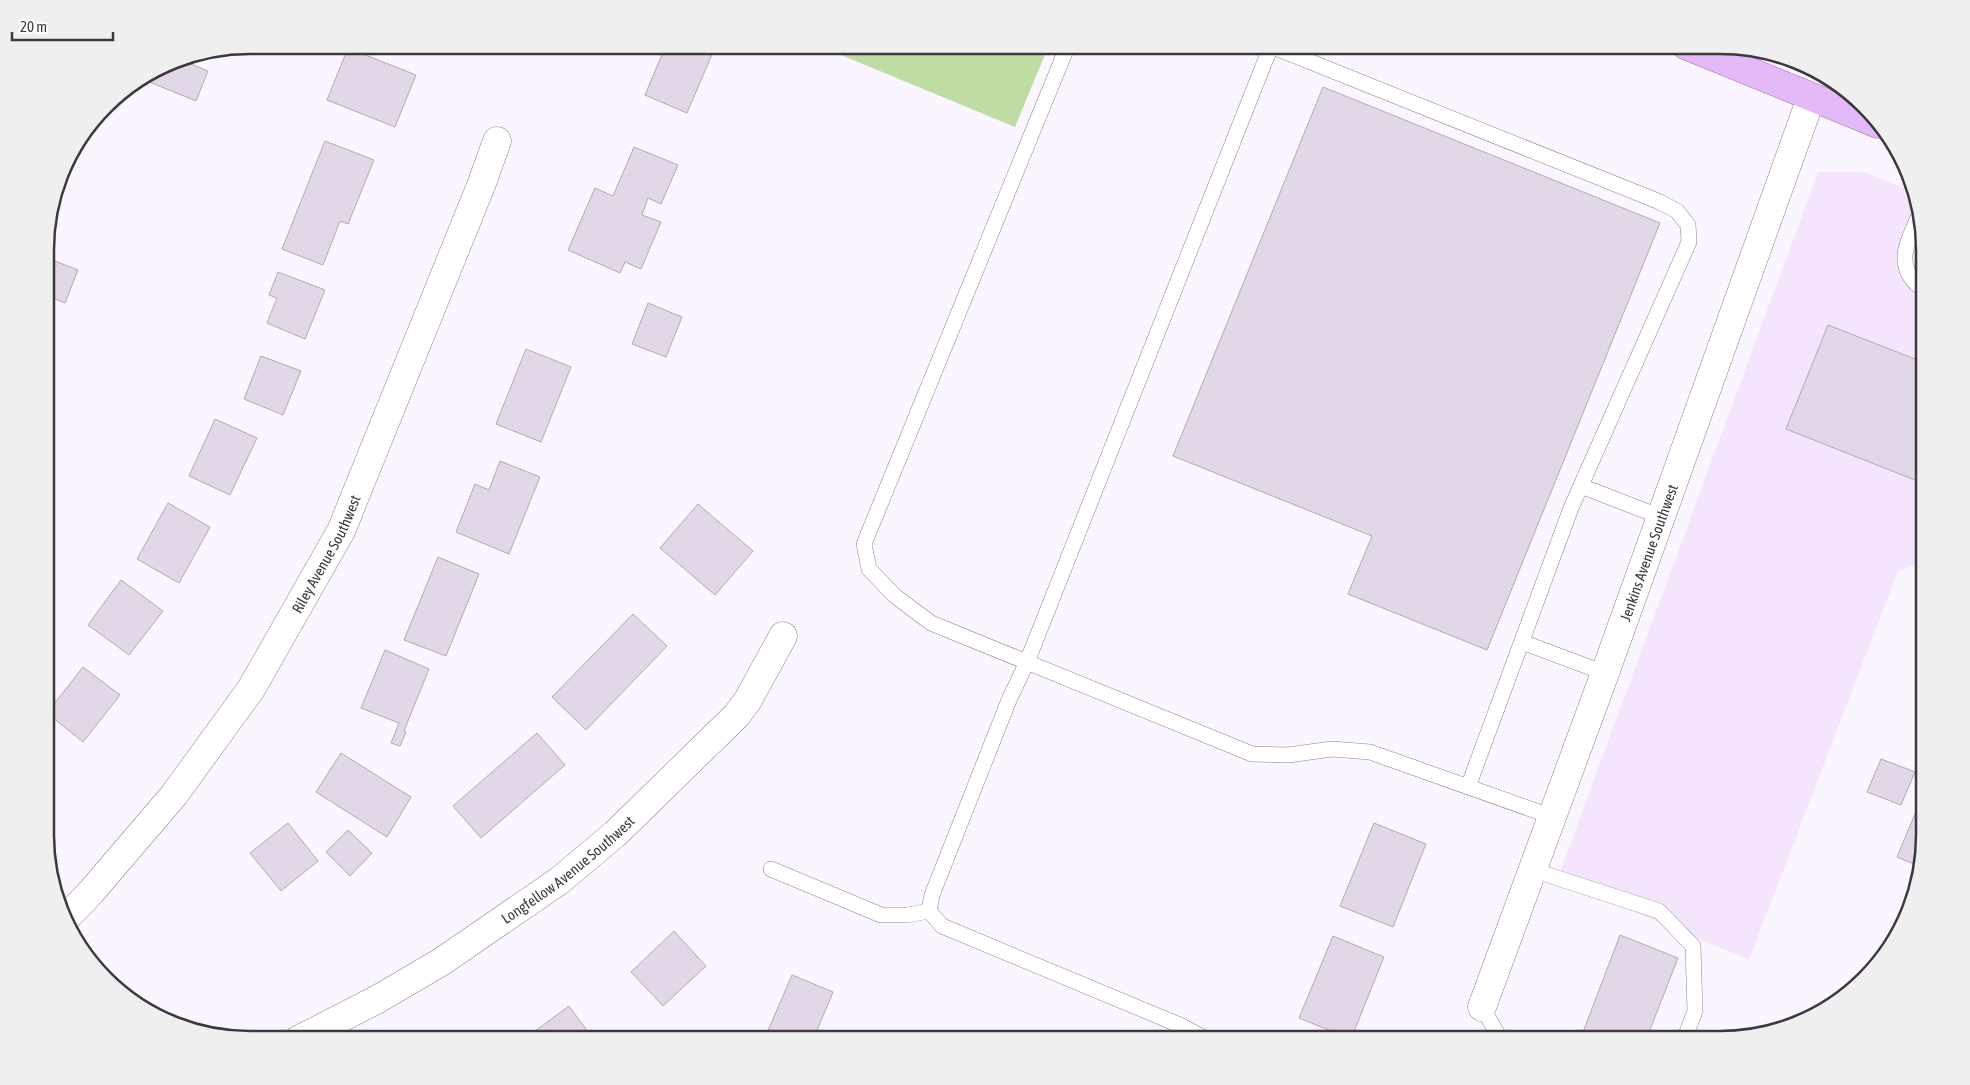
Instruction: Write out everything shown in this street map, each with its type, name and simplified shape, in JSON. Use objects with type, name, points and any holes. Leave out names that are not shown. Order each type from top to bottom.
[{"type":"main road","points":[[1706,54],[1868,120]]},
{"type":"street","name":"Jenkins Avenue Southwest","points":[[1482,1006],[1553,817],[1811,98]]},
{"type":"street","name":"Riley Avenue Southwest","points":[[70,914],[174,795],[251,689],[341,530],[482,183],[497,141]]},
{"type":"street","name":"Longfellow Avenue Southwest","points":[[315,1031],[441,962],[559,881],[615,834],[737,715],[748,700],[783,636]]},
{"type":"lane","points":[[1064,54],[864,544],[869,569],[895,596],[931,623],[1252,754],[1288,755],[1332,749],[1370,752],[1553,817]]},
{"type":"lane","points":[[929,911],[935,886],[1009,700],[1027,662],[1266,54]]},
{"type":"lane","points":[[1292,54],[1660,202],[1677,211],[1688,225],[1689,242],[1581,486],[1468,787]]},
{"type":"lane","points":[[1915,225],[1903,256],[1906,270],[1916,285]]},
{"type":"lane","points":[[1581,486],[1661,518]]},
{"type":"lane","points":[[1522,642],[1605,673]]},
{"type":"lane","points":[[771,869],[882,915],[907,915],[929,911]]},
{"type":"lane","points":[[1532,870],[1659,911],[1693,946],[1694,1011],[1687,1031]]},
{"type":"lane","points":[[929,911],[942,926],[1191,1031]]},
{"type":"lane","points":[[1482,1006],[1496,1031]]},
{"type":"shaded area","points":[[1818,172],[1865,172],[1907,189],[1916,236],[1916,564],[1898,571],[1749,960],[1557,880]]},
{"type":"green space","points":[[839,54],[1045,54],[1015,127]]},
{"type":"building","points":[[346,54],[363,54],[416,75],[395,127],[327,100]]},
{"type":"building","points":[[662,54],[712,54],[687,113],[645,95]]},
{"type":"building","points":[[189,63],[208,71],[196,101],[149,82]]},
{"type":"building","points":[[1323,87],[1660,223],[1487,650],[1348,594],[1372,536],[1173,456]]},
{"type":"building","points":[[325,141],[374,160],[348,224],[340,221],[323,265],[282,249]]},
{"type":"building","points":[[634,147],[678,165],[661,204],[648,198],[642,215],[661,222],[641,269],[625,262],[620,273],[568,250],[595,188],[613,196]]},
{"type":"building","points":[[54,261],[78,270],[65,303],[54,299]]},
{"type":"building","points":[[278,272],[325,290],[305,339],[267,323],[277,298],[269,295]]},
{"type":"building","points":[[648,303],[682,317],[666,357],[632,344]]},
{"type":"building","points":[[1828,325],[1916,359],[1916,480],[1786,429]]},
{"type":"building","points":[[526,349],[571,367],[541,442],[496,424]]},
{"type":"building","points":[[261,356],[301,371],[283,415],[244,399]]},
{"type":"building","points":[[215,419],[257,438],[230,495],[189,476]]},
{"type":"building","points":[[500,461],[540,477],[509,554],[456,532],[475,484],[489,490]]},
{"type":"building","points":[[168,503],[210,527],[179,583],[137,559]]},
{"type":"building","points":[[698,504],[753,551],[715,595],[660,548]]},
{"type":"building","points":[[438,557],[479,574],[446,656],[404,640]]},
{"type":"building","points":[[121,580],[163,611],[129,655],[88,625]]},
{"type":"building","points":[[633,614],[667,646],[586,730],[552,697]]},
{"type":"building","points":[[385,650],[429,669],[404,731],[406,732],[400,746],[391,743],[399,723],[361,708]]},
{"type":"building","points":[[83,667],[120,695],[83,742],[54,719],[54,704]]},
{"type":"building","points":[[537,733],[565,765],[481,838],[453,806]]},
{"type":"building","points":[[341,753],[411,797],[387,837],[316,792]]},
{"type":"building","points":[[1881,759],[1915,772],[1901,805],[1867,792]]},
{"type":"building","points":[[1916,811],[1914,864],[1897,857]]},
{"type":"building","points":[[288,823],[318,861],[281,891],[250,853]]},
{"type":"building","points":[[1374,823],[1426,844],[1393,927],[1340,906]]},
{"type":"building","points":[[348,830],[372,853],[350,876],[326,852]]},
{"type":"building","points":[[674,931],[706,966],[663,1006],[631,972]]},
{"type":"building","points":[[1620,935],[1678,958],[1650,1031],[1583,1031]]},
{"type":"building","points":[[1333,936],[1384,957],[1354,1031],[1331,1031],[1299,1018]]},
{"type":"building","points":[[792,975],[833,992],[817,1031],[768,1031]]},
{"type":"building","points":[[569,1006],[587,1031],[535,1031]]}]
